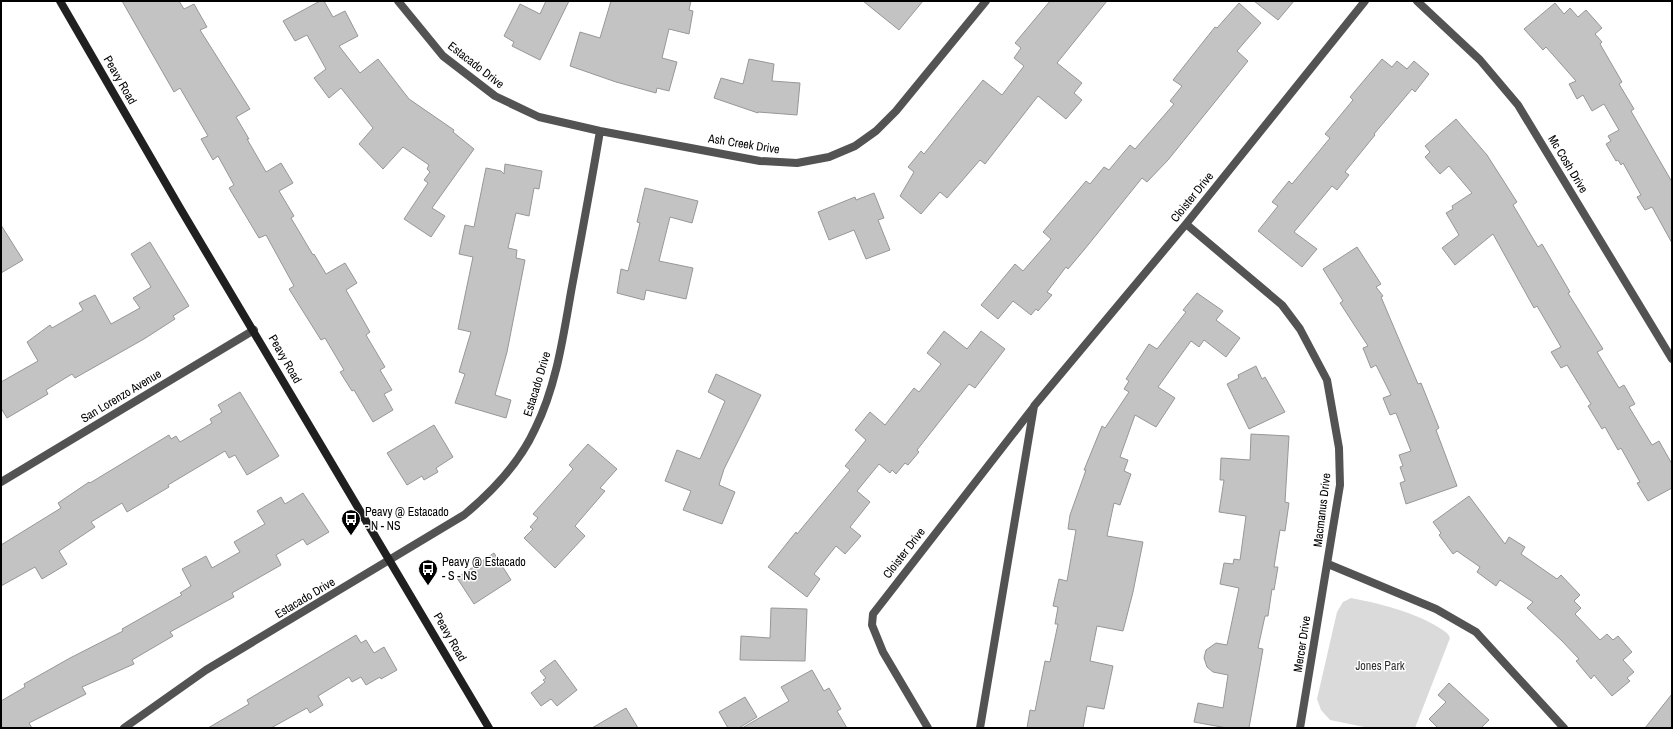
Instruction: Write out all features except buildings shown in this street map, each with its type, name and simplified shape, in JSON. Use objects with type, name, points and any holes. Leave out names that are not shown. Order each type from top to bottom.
[{"type":"street","name":"Peavy Road","points":[[60,1],[180,208],[391,560],[489,728]]},
{"type":"street","name":"Estacado Drive","points":[[124,728],[206,670],[464,515],[489,494],[522,453],[535,430],[546,404],[561,348],[600,131],[539,117],[495,96],[443,56],[398,1]]},
{"type":"street","name":"Ash Creek Drive","points":[[600,131],[760,161],[796,163],[829,157],[855,146],[876,131],[896,111],[986,1]]},
{"type":"street","name":"Cloister Drive","points":[[928,728],[883,652],[872,625],[873,614],[1034,406],[1186,224],[1365,1]]},
{"type":"street","name":"Mc Cosh Drive","points":[[1417,1],[1480,60],[1518,105],[1672,359]]},
{"type":"street","name":"Macmanus Drive","points":[[1186,224],[1282,305],[1300,329],[1326,380],[1339,448],[1340,477],[1328,564],[1436,610],[1476,632],[1564,728]]},
{"type":"street","name":"San Lorenzo Avenue","points":[[1,482],[254,330]]},
{"type":"street","points":[[980,728],[1034,406]]},
{"type":"street","name":"Mercer Drive","points":[[1300,728],[1328,564]]},
{"type":"green space","name":"Jones Park","points":[[1351,598],[1376,603],[1414,615],[1438,627],[1448,634],[1450,638],[1415,728],[1369,728],[1330,720],[1321,710],[1317,699],[1337,612],[1343,602]]},
{"type":"place","name":"Peavy @ Estacado - N - NS","points":[[351,536]]},
{"type":"place","name":"Peavy @ Estacado - S - NS","points":[[428,586]]}]
